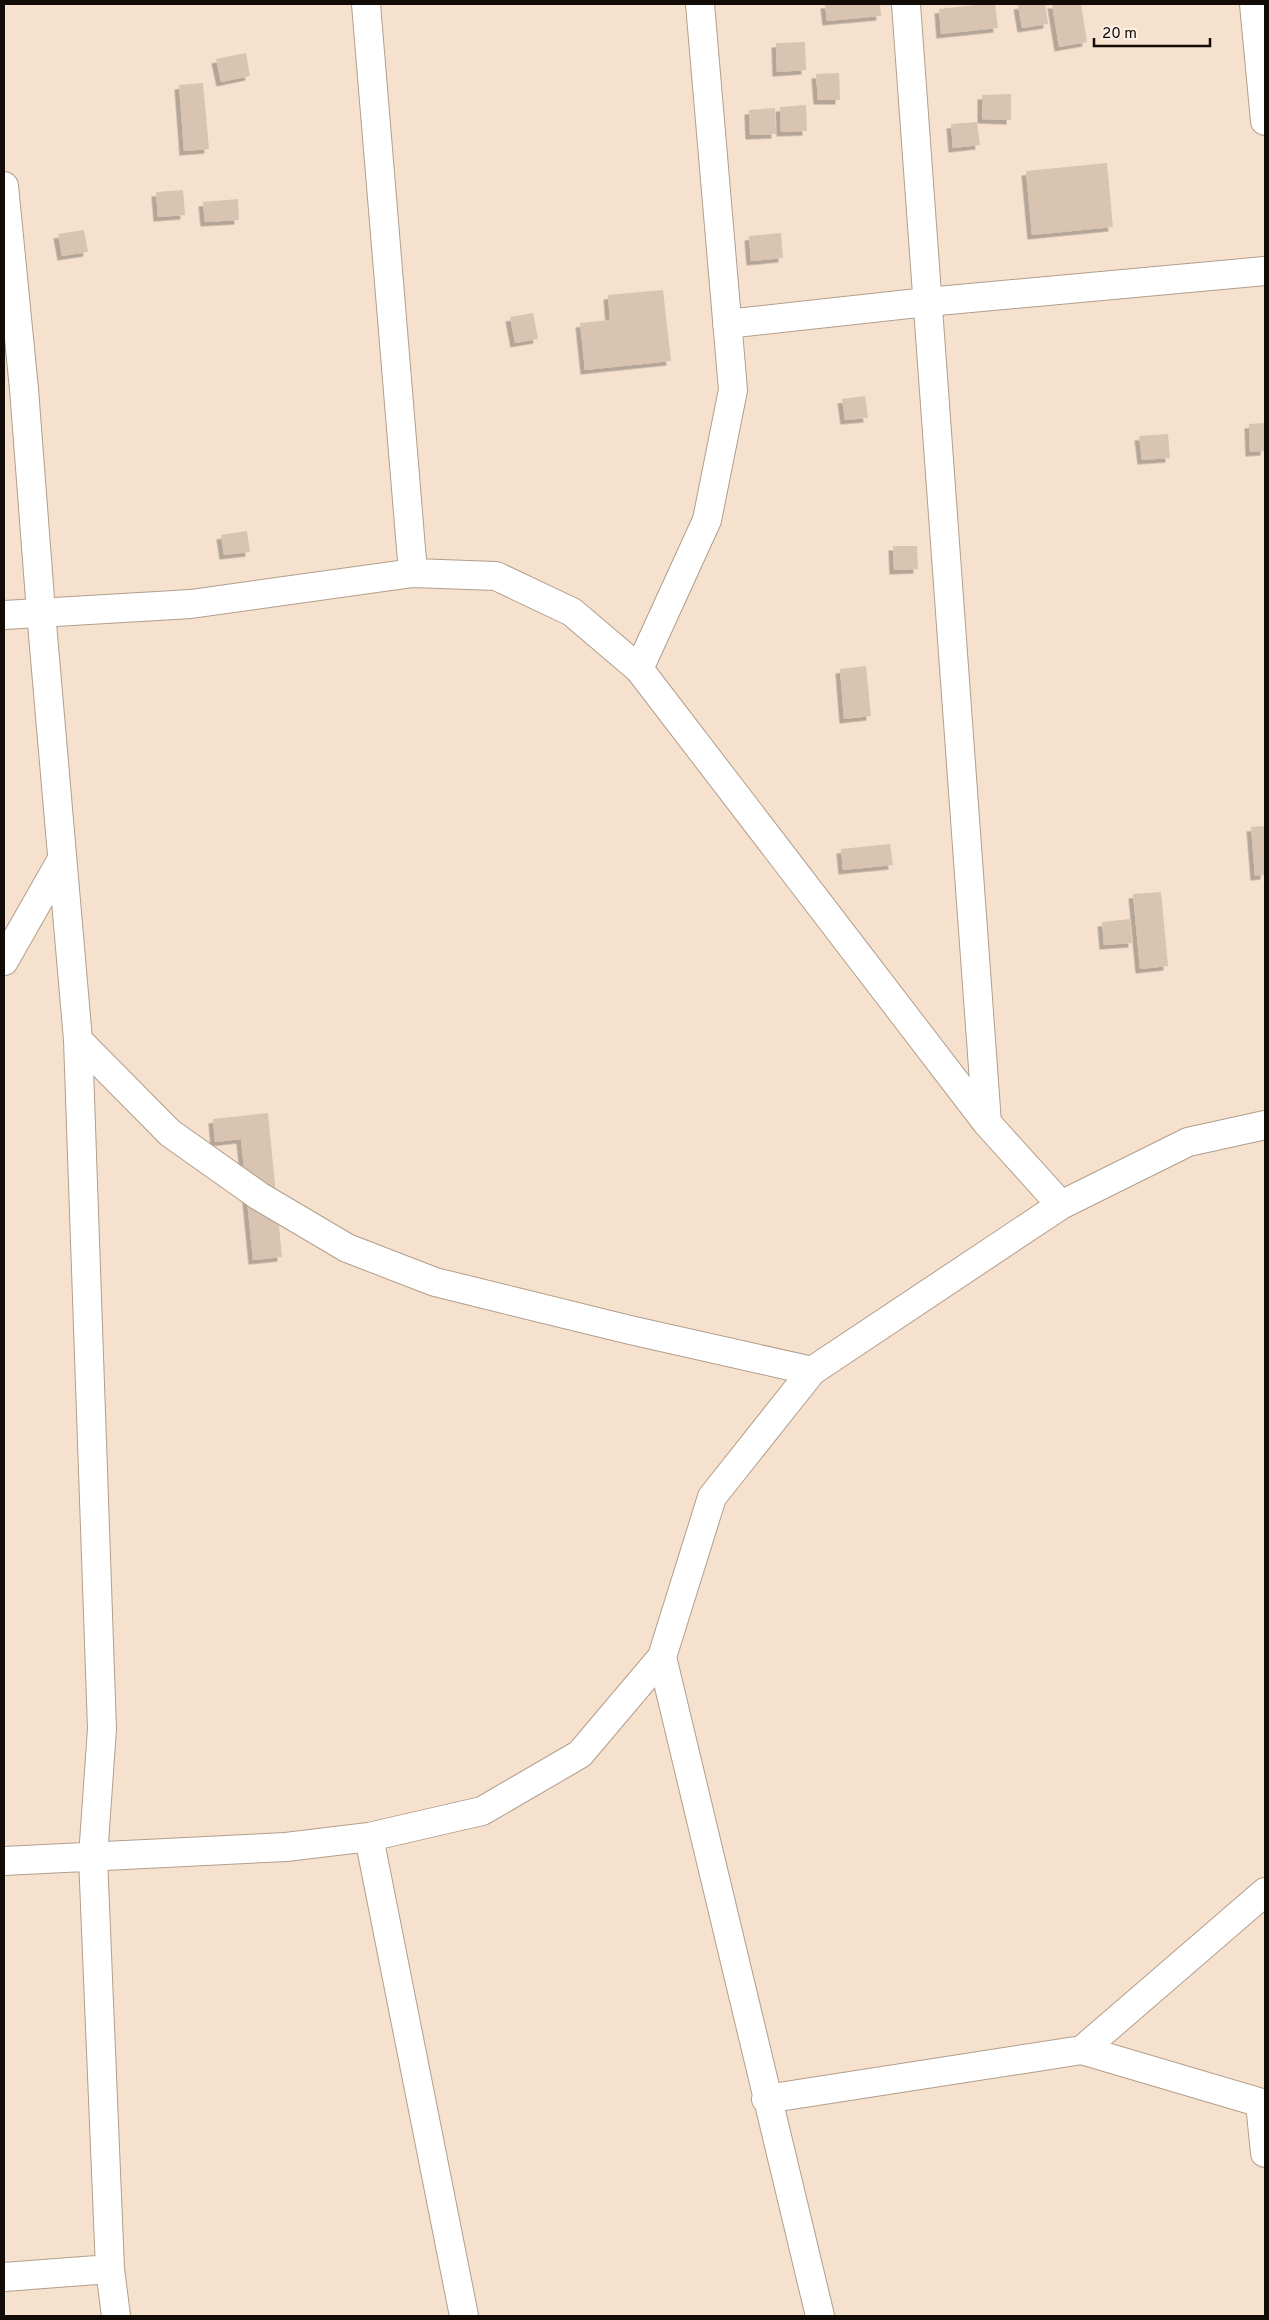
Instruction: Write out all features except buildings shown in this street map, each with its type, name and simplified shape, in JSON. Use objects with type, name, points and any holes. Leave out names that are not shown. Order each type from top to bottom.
[{"type":"street","points":[[366,4],[413,573]]},
{"type":"street","points":[[639,669],[707,520],[733,390],[700,4]]},
{"type":"street","points":[[906,4],[987,1123]]},
{"type":"street","points":[[1254,4],[1265,121]]},
{"type":"street","points":[[4,186],[24,388],[40,612],[78,1040],[102,1729],[94,1857],[110,2269],[116,2316]]},
{"type":"street","points":[[727,324],[928,302],[1265,271]]},
{"type":"street","points":[[4,615],[191,604],[413,573],[496,576],[572,612],[639,669],[987,1123],[1061,1205]]},
{"type":"street","points":[[4,961],[61,861]]},
{"type":"street","points":[[78,1040],[170,1133],[259,1196],[347,1248],[435,1282],[630,1330],[812,1371]]},
{"type":"street","points":[[4,1861],[286,1847],[369,1837],[482,1811],[580,1754],[662,1657],[712,1497],[812,1371],[1061,1205],[1188,1142],[1265,1125]]},
{"type":"street","points":[[662,1657],[766,2099],[820,2316]]},
{"type":"street","points":[[369,1837],[464,2316]]},
{"type":"street","points":[[1082,2050],[1265,1892]]},
{"type":"street","points":[[766,2099],[1082,2050],[1263,2104],[1265,2154]]},
{"type":"street","points":[[4,2277],[110,2269]]}]
